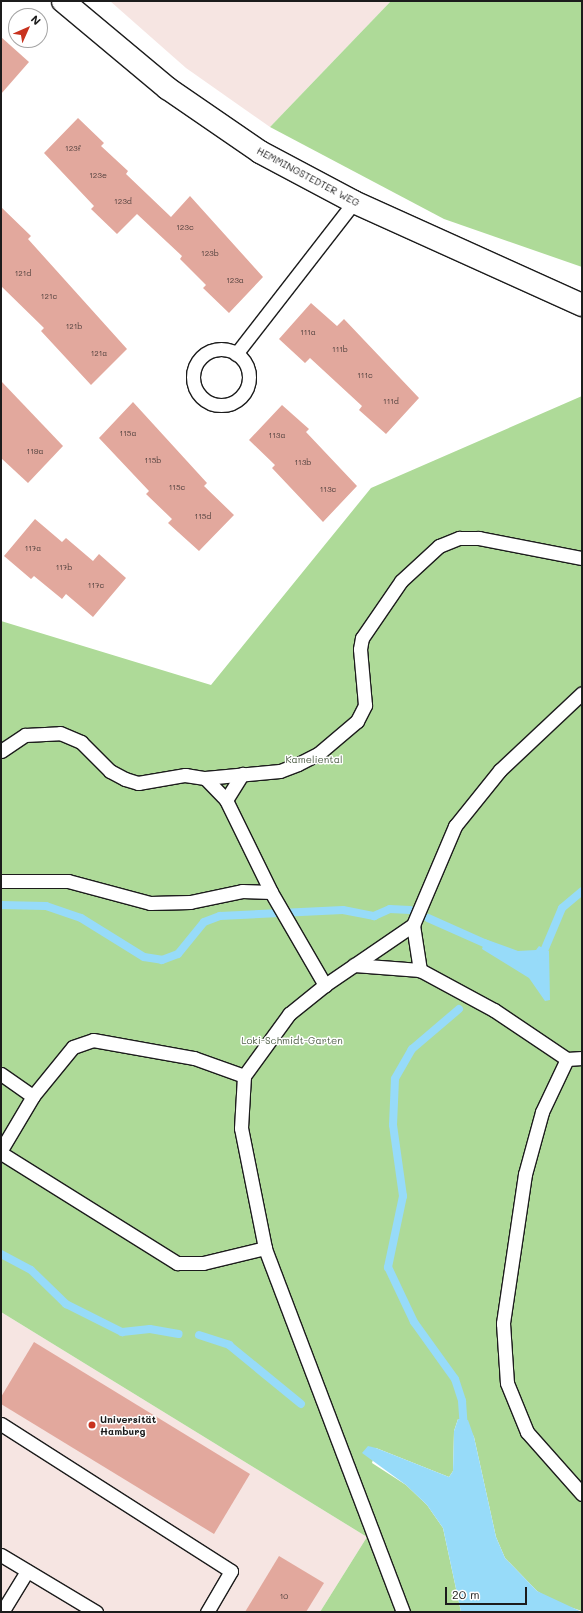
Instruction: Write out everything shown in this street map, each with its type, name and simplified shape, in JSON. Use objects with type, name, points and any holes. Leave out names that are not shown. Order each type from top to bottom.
[{"type":"street","name":"HEMMINGSTEDTER WEG","points":[[63,1],[166,88],[243,141],[354,202],[582,305]]},
{"type":"lane","points":[[236,354],[354,202]]},
{"type":"lane","points":[[219,349],[236,354],[247,367],[244,392],[222,405],[206,401],[193,379],[197,362],[219,349]]},
{"type":"lane","points":[[1,751],[25,736],[60,733],[85,746],[110,771],[125,779],[138,783],[184,775],[205,778],[280,771],[318,754],[357,721],[365,705],[360,649],[362,638],[401,582],[439,546],[459,538],[479,538],[582,558]]},
{"type":"lane","points":[[403,1612],[265,1248],[241,1128],[244,1076],[289,1014],[325,985],[412,925],[455,826],[500,770],[582,693]]},
{"type":"lane","points":[[226,800],[242,774]]},
{"type":"lane","points":[[205,778],[226,800],[272,894],[325,985]]},
{"type":"lane","points":[[1,881],[68,881],[150,902],[190,902],[242,891],[272,894]]},
{"type":"lane","points":[[412,925],[420,970]]},
{"type":"lane","points":[[354,965],[420,970],[494,1010],[568,1059],[582,1058]]},
{"type":"lane","points":[[1,1150],[33,1096],[73,1047],[93,1040],[194,1058],[244,1076]]},
{"type":"lane","points":[[568,1059],[542,1112],[525,1174],[503,1323],[507,1383],[527,1432],[582,1494]]},
{"type":"lane","points":[[1,1074],[33,1096]]},
{"type":"lane","points":[[1,1153],[177,1263],[203,1264],[265,1248]]},
{"type":"lane","points":[[1,1424],[231,1571],[207,1612]]},
{"type":"lane","points":[[1,1555],[96,1612]]},
{"type":"lane","points":[[2,1612],[27,1571]]},
{"type":"shaded area","points":[[110,1],[391,1],[270,127],[186,68]]},
{"type":"shaded area","name":"Universität Hamburg","points":[[1,1312],[367,1537],[320,1612],[1,1612]]},
{"type":"green space","points":[[391,1],[582,1],[582,267],[444,219],[270,127]]},
{"type":"green space","name":"Loki-Schmidt-Garten","points":[[582,396],[582,1611],[554,1602],[537,1591],[505,1558],[496,1537],[474,1437],[464,1419],[458,1419],[454,1431],[453,1471],[449,1477],[376,1448],[372,1463],[406,1485],[427,1505],[443,1528],[461,1612],[320,1612],[367,1537],[1,1312],[1,621],[211,685],[371,488]]},
{"type":"water","points":[[485,939],[518,951],[536,950],[539,946],[549,951],[550,1000],[545,1001],[529,978],[482,949]]},
{"type":"water","points":[[458,1419],[468,1420],[474,1437],[496,1537],[505,1558],[537,1591],[582,1612],[461,1612],[443,1528],[427,1505],[406,1485],[362,1453],[368,1446],[376,1448],[449,1477],[453,1471],[454,1431]]},
{"type":"building","points":[[1,37],[8,43],[8,48],[13,48],[29,62],[1,94]]},
{"type":"building","points":[[78,118],[104,143],[101,146],[128,171],[126,174],[171,217],[190,196],[263,277],[229,313],[203,288],[206,285],[180,259],[182,256],[137,214],[117,234],[91,209],[94,206],[44,153]]},
{"type":"building","points":[[1,207],[31,236],[28,239],[127,349],[91,385],[41,331],[44,328],[1,286]]},
{"type":"building","points":[[311,303],[337,326],[344,319],[419,398],[386,434],[359,410],[362,406],[310,358],[305,363],[279,339]]},
{"type":"building","points":[[1,381],[63,446],[28,483],[1,458]]},
{"type":"building","points":[[133,402],[207,483],[204,486],[234,515],[199,551],[168,523],[172,519],[146,494],[149,491],[99,438]]},
{"type":"building","points":[[282,405],[309,429],[306,432],[357,486],[323,522],[272,468],[275,465],[249,440]]},
{"type":"building","points":[[35,519],[62,542],[66,538],[93,561],[99,554],[126,578],[93,617],[66,594],[62,599],[34,576],[31,579],[4,556]]},
{"type":"building","points":[[34,1342],[250,1474],[214,1534],[1,1404],[1,1397]]},
{"type":"building","points":[[279,1556],[324,1583],[306,1612],[245,1612]]},
{"type":"waterway","points":[[541,958],[562,908],[582,891]]},
{"type":"waterway","points":[[1,905],[46,906],[81,918],[144,957],[162,960],[178,954],[204,922],[220,916],[343,910],[374,916],[390,909],[410,910]]},
{"type":"waterway","points":[[428,918],[493,947]]},
{"type":"waterway","points":[[459,1009],[412,1049],[395,1079],[393,1125],[403,1196],[388,1267],[414,1322],[455,1379],[462,1401],[464,1430]]},
{"type":"waterway","points":[[1,1254],[31,1270],[66,1304],[122,1332],[150,1329],[179,1334]]},
{"type":"waterway","points":[[199,1335],[229,1345],[301,1404]]},
{"type":"place","name":"Universität Hamburg","points":[[92,1425]]},
{"type":"park label","name":"Kameliental","points":[[314,760]]}]
